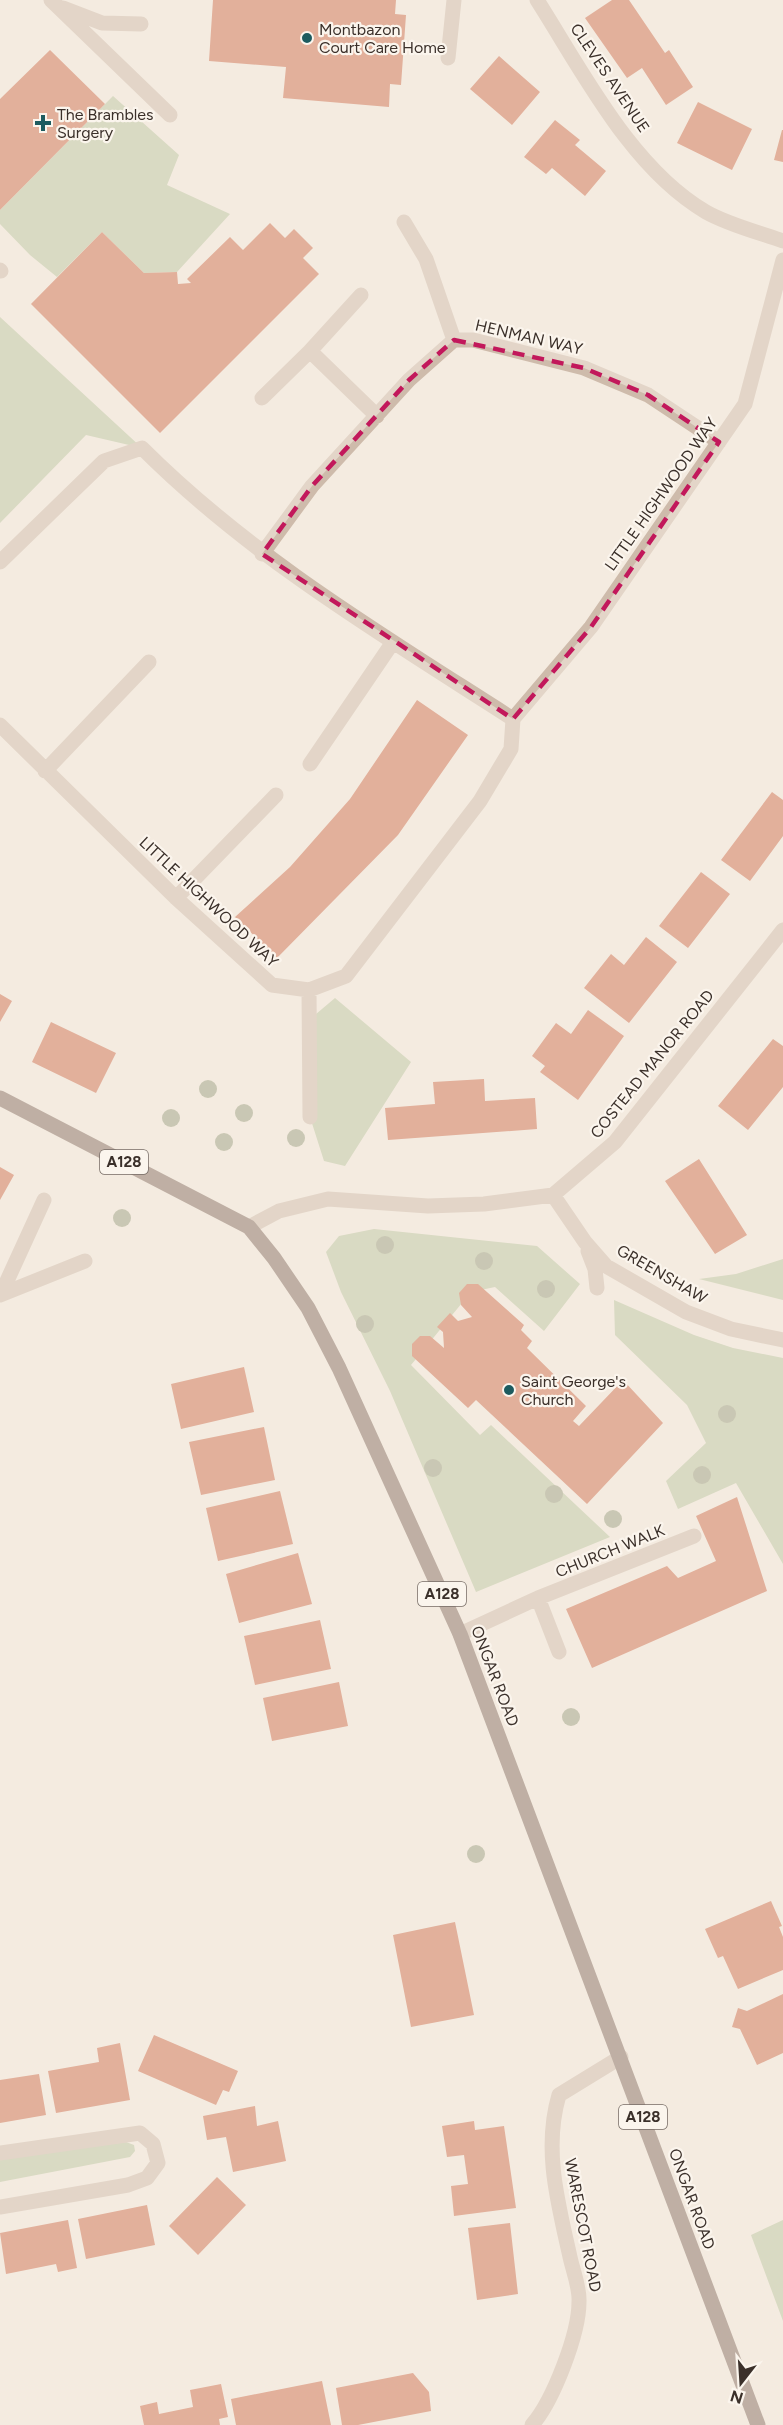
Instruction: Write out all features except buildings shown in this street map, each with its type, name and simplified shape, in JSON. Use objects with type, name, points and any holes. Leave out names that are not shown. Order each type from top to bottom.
[{"type":"main road","name":"ONGAR ROAD","points":[[0,1098],[249,1227],[274,1258],[308,1308],[334,1358],[460,1634],[758,2425]]},
{"type":"street","points":[[448,58],[454,0]]},
{"type":"street","name":"CLEVES AVENUE","points":[[537,0],[614,121],[661,178],[707,212],[783,242]]},
{"type":"street","points":[[54,3],[102,23],[141,24]]},
{"type":"street","points":[[54,3],[170,115]]},
{"type":"street","points":[[404,222],[426,259],[454,340]]},
{"type":"street","name":"LITTLE HIGHWOOD WAY","points":[[0,725],[176,898],[272,985],[309,990],[346,976],[480,801],[512,749],[513,719],[591,627],[745,404],[783,260]]},
{"type":"street","points":[[262,398],[310,351],[361,295]]},
{"type":"street","name":"HENMAN WAY","points":[[262,554],[312,486],[409,380],[454,340],[473,340],[584,368],[648,395],[719,442]]},
{"type":"street","points":[[310,351],[377,416]]},
{"type":"street","points":[[0,562],[104,461],[142,448],[195,498],[262,554],[513,719]]},
{"type":"street","points":[[310,764],[393,642]]},
{"type":"street","points":[[45,771],[149,662]]},
{"type":"street","points":[[176,898],[276,795]]},
{"type":"street","name":"COSTEAD MANOR ROAD","points":[[553,1195],[615,1142],[783,930]]},
{"type":"street","points":[[309,990],[310,1118]]},
{"type":"street","points":[[249,1227],[296,1205],[328,1199],[428,1206],[484,1204],[553,1195]]},
{"type":"street","name":"GREENSHAW","points":[[553,1195],[585,1242],[606,1266],[686,1312],[731,1329],[783,1340]]},
{"type":"street","points":[[0,1294],[44,1200]]},
{"type":"street","points":[[585,1242],[595,1269],[597,1288],[601,1281],[614,1277],[628,1277]]},
{"type":"street","points":[[0,1294],[85,1262]]},
{"type":"street","name":"CHURCH WALK","points":[[460,1634],[538,1598],[694,1536]]},
{"type":"street","points":[[538,1598],[559,1652]]},
{"type":"street","name":"WARESCOT ROAD","points":[[532,2425],[540,2415],[568,2355],[579,2302],[550,2155],[552,2120],[559,2095],[621,2057]]},
{"type":"street","points":[[0,2153],[140,2133],[153,2144],[158,2163],[147,2178],[128,2186],[0,2206]]},
{"type":"highlighted area","points":[[454,340],[584,368],[648,395],[719,442],[591,627],[513,719],[262,554],[312,486],[409,380]]},
{"type":"green space","points":[[113,96],[179,155],[167,185],[230,214],[177,272],[144,273],[102,232],[57,277],[30,255],[0,224],[0,210]]},
{"type":"green space","points":[[0,317],[142,448],[86,435],[0,523]]},
{"type":"green space","points":[[335,998],[411,1062],[345,1166],[324,1161],[310,1117],[309,1020]]},
{"type":"green space","points":[[374,1229],[537,1246],[580,1284],[544,1331],[495,1287],[471,1292],[411,1365],[480,1435],[491,1425],[610,1537],[476,1592],[390,1391],[341,1292],[326,1252],[339,1236]]},
{"type":"green space","points":[[783,1259],[783,1300],[699,1279],[736,1274]]},
{"type":"green space","points":[[614,1300],[694,1335],[733,1348],[783,1358],[783,1564],[736,1483],[678,1509],[666,1481],[706,1443],[687,1405],[615,1335]]},
{"type":"green space","points":[[126,2142],[134,2145],[135,2151],[130,2157],[0,2182],[0,2159]]},
{"type":"green space","points":[[783,2220],[783,2321],[751,2235]]},
{"type":"place","name":"Montbazon Court Care Home","points":[[307,38]]},
{"type":"place","name":"The Brambles Surgery","points":[[43,123]]},
{"type":"place","name":"Saint George's Church","points":[[509,1390]]}]
